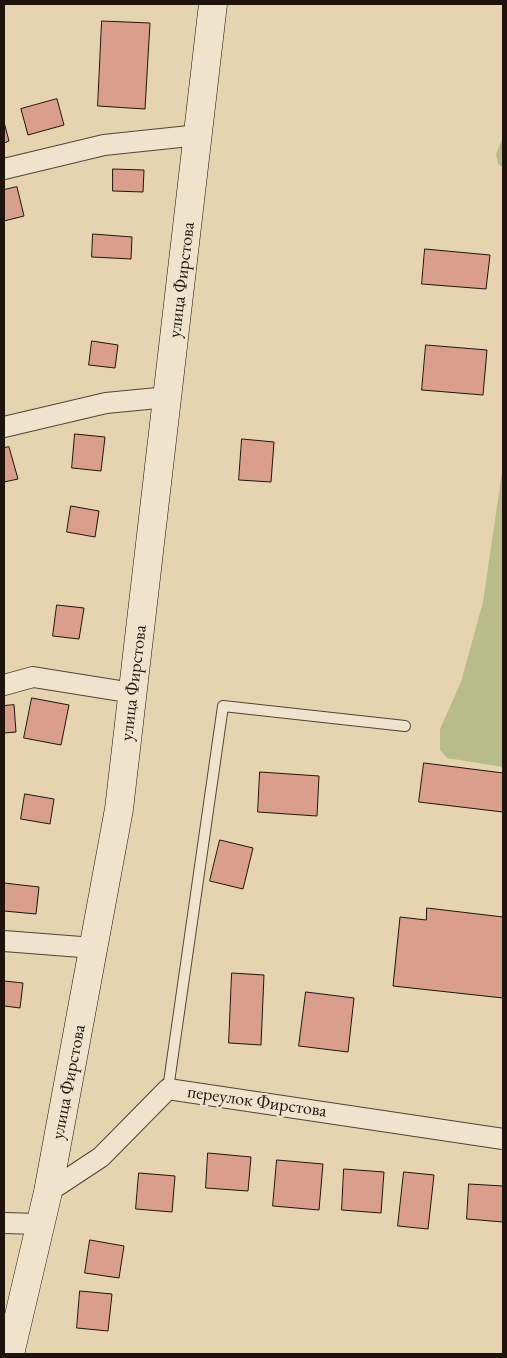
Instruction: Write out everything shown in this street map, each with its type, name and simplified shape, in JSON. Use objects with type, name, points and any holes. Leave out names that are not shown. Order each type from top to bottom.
[{"type":"main road","name":"улица Фирстова","points":[[10,1354],[48,1192],[119,809],[213,4]]},
{"type":"street","points":[[4,169],[104,145],[199,135]]},
{"type":"street","points":[[4,427],[106,403],[168,397]]},
{"type":"street","points":[[4,685],[33,678],[133,693]]},
{"type":"street","points":[[4,940],[94,948]]},
{"type":"street","name":"переулок Фирстова","points":[[48,1192],[101,1157],[168,1089],[503,1139]]},
{"type":"street","points":[[4,1223],[39,1224]]},
{"type":"lane","points":[[168,1089],[223,706],[405,726]]},
{"type":"green space","points":[[503,137],[503,167],[498,164],[496,154]]},
{"type":"green space","points":[[503,427],[503,767],[447,758],[440,750],[440,729],[461,682],[483,602],[502,472]]},
{"type":"building","points":[[102,21],[150,23],[145,109],[98,106]]},
{"type":"building","points":[[57,99],[64,125],[28,135],[21,109]]},
{"type":"building","points":[[4,122],[9,141],[4,143]]},
{"type":"building","points":[[113,169],[144,170],[143,192],[113,191]]},
{"type":"building","points":[[17,187],[24,216],[4,221],[4,190]]},
{"type":"building","points":[[93,234],[132,237],[131,259],[92,257]]},
{"type":"building","points":[[425,249],[490,255],[486,289],[422,284]]},
{"type":"building","points":[[92,341],[118,345],[115,368],[89,365]]},
{"type":"building","points":[[426,345],[487,350],[483,395],[422,390]]},
{"type":"building","points":[[75,434],[105,437],[101,471],[72,468]]},
{"type":"building","points":[[242,439],[274,442],[271,482],[239,480]]},
{"type":"building","points":[[9,447],[18,479],[4,482],[4,448]]},
{"type":"building","points":[[71,506],[99,511],[95,537],[67,532]]},
{"type":"building","points":[[57,605],[84,608],[79,639],[53,636]]},
{"type":"building","points":[[32,698],[69,705],[61,745],[24,738]]},
{"type":"building","points":[[14,705],[16,732],[4,733],[4,706]]},
{"type":"building","points":[[424,763],[503,773],[503,812],[419,802]]},
{"type":"building","points":[[260,772],[319,776],[317,816],[258,812]]},
{"type":"building","points":[[25,794],[54,799],[50,824],[21,819]]},
{"type":"building","points":[[220,840],[253,848],[243,889],[210,881]]},
{"type":"building","points":[[4,883],[39,887],[36,914],[4,911]]},
{"type":"building","points":[[427,908],[503,917],[503,998],[393,986],[400,917],[426,920]]},
{"type":"building","points":[[232,973],[264,975],[261,1045],[229,1043]]},
{"type":"building","points":[[4,981],[23,983],[20,1008],[4,1006]]},
{"type":"building","points":[[306,992],[354,998],[348,1052],[299,1046]]},
{"type":"building","points":[[208,1153],[251,1157],[248,1191],[206,1188]]},
{"type":"building","points":[[277,1160],[323,1164],[319,1210],[273,1206]]},
{"type":"building","points":[[344,1169],[384,1172],[381,1213],[342,1210]]},
{"type":"building","points":[[404,1172],[434,1175],[428,1229],[398,1226]]},
{"type":"building","points":[[139,1173],[175,1176],[172,1212],[136,1209]]},
{"type":"building","points":[[469,1184],[503,1186],[503,1222],[467,1219]]},
{"type":"building","points":[[90,1240],[124,1246],[119,1278],[85,1273]]},
{"type":"building","points":[[80,1291],[112,1294],[108,1331],[77,1328]]}]
